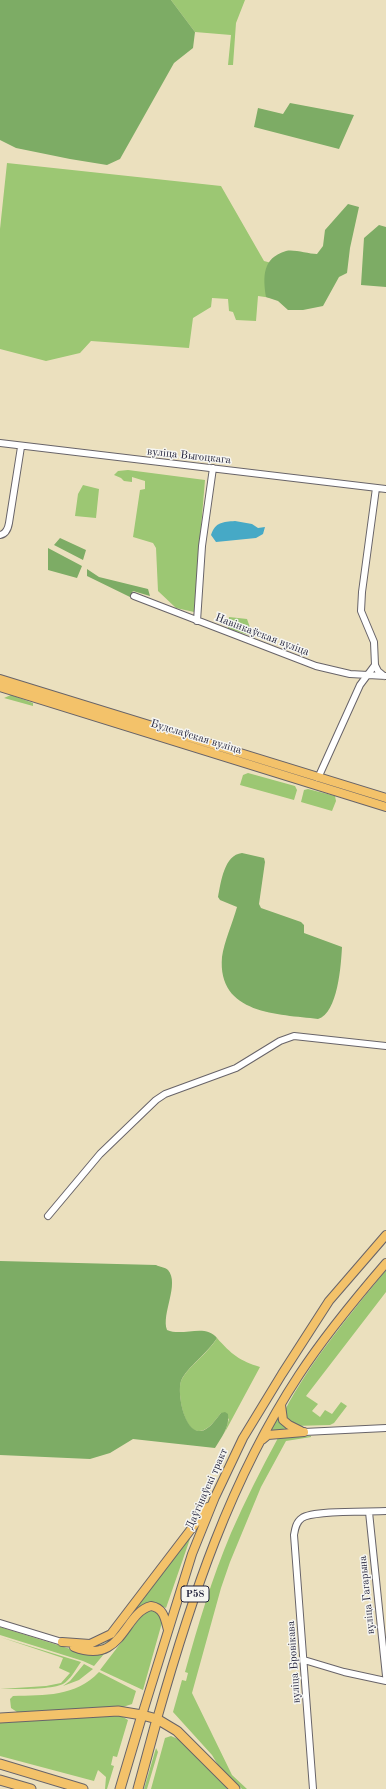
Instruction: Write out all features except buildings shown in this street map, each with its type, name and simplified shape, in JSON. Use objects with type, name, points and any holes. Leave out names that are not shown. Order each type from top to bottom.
[{"type":"highway","points":[[0,1718],[118,1711],[142,1714],[157,1719],[177,1731],[235,1789]]},
{"type":"highway","name":"Даўгінаўскі тракт","points":[[120,1789],[142,1714]]},
{"type":"highway","name":"Р58","points":[[138,1789],[157,1719]]},
{"type":"highway","points":[[0,1764],[83,1789]]},
{"type":"highway","points":[[0,1780],[31,1789]]},
{"type":"highway","points":[[0,1787],[18,1789]]},
{"type":"main road","name":"Будслаўская вуліца","points":[[0,680],[386,798]]},
{"type":"main road","name":"Будслаўская вуліца","points":[[0,687],[386,807]]},
{"type":"main road","name":"Даўгінаўскі тракт","points":[[142,1714],[192,1554],[215,1497],[244,1438],[290,1360],[329,1301],[386,1235]]},
{"type":"main road","name":"Р58","points":[[157,1719],[200,1577],[222,1522],[260,1444],[299,1375],[341,1315],[386,1263]]},
{"type":"main road","points":[[281,1405],[283,1420],[288,1425],[304,1432]]},
{"type":"main road","points":[[260,1444],[268,1435],[304,1432]]},
{"type":"main road","name":"Р58","points":[[62,1642],[90,1644],[111,1634],[215,1497]]},
{"type":"main road","name":"Р58","points":[[62,1642],[80,1649],[100,1650],[119,1639],[142,1610],[151,1606],[160,1609],[164,1613],[168,1630]]},
{"type":"street","name":"вуліца Выгоцкага","points":[[0,443],[21,447],[386,489]]},
{"type":"street","points":[[0,535],[4,534],[9,523],[21,447]]},
{"type":"street","points":[[197,621],[202,546],[213,468]]},
{"type":"street","points":[[376,488],[362,592],[361,611],[374,642],[375,665],[378,671],[385,676]]},
{"type":"street","name":"Навінкаўская вуліца","points":[[134,596],[316,666],[350,674],[385,676]]},
{"type":"street","points":[[318,778],[360,685],[375,665]]},
{"type":"street","points":[[350,674],[358,679],[360,685]]},
{"type":"street","points":[[48,1216],[100,1154],[149,1106],[165,1094],[236,1068],[280,1041],[294,1036],[386,1046]]},
{"type":"street","points":[[304,1432],[386,1428]]},
{"type":"street","points":[[368,1512],[386,1511]]},
{"type":"street","name":"вуліца Бровікава","points":[[312,1789],[294,1534],[296,1525],[301,1518],[308,1515],[368,1512]]},
{"type":"street","name":"вуліца Гагарына","points":[[368,1512],[386,1676]]},
{"type":"street","name":"Р58","points":[[0,1623],[62,1642]]},
{"type":"street","points":[[304,1660],[344,1672],[386,1681]]},
{"type":"green space","points":[[0,0],[171,0],[195,32],[193,48],[174,63],[120,159],[107,165],[16,148],[0,140]]},
{"type":"green space","points":[[171,0],[245,0],[236,23],[233,65],[228,65],[231,35],[195,32]]},
{"type":"green space","points":[[290,103],[354,115],[339,149],[254,127],[258,108],[283,114]]},
{"type":"green space","points":[[7,163],[221,186],[264,261],[279,265],[279,299],[258,296],[256,321],[236,320],[233,312],[229,311],[228,299],[212,298],[211,307],[193,318],[189,348],[91,341],[80,353],[46,361],[0,349],[0,229]]},
{"type":"green space","points":[[348,204],[359,207],[350,248],[347,273],[339,277],[323,306],[303,310],[288,310],[278,301],[266,297],[264,282],[266,269],[272,258],[286,251],[317,254],[323,246],[325,230]]},
{"type":"green space","points":[[379,225],[386,227],[386,287],[361,285],[364,238]]},
{"type":"green space","points":[[128,470],[205,480],[194,612],[176,608],[158,591],[156,548],[153,543],[133,537],[140,490],[145,489],[145,481],[132,477],[132,482],[124,481],[114,475],[118,471]]},
{"type":"green space","points":[[83,485],[99,489],[96,518],[75,516],[78,494]]},
{"type":"green space","points":[[60,538],[86,550],[83,560],[54,545]]},
{"type":"green space","points":[[48,548],[82,566],[77,578],[48,570]]},
{"type":"green space","points":[[87,569],[99,577],[148,589],[150,596],[133,591],[130,597],[87,576]]},
{"type":"green space","points":[[229,617],[247,619],[253,636],[228,629]]},
{"type":"green space","points":[[11,695],[33,703],[33,706],[4,698]]},
{"type":"green space","points":[[248,773],[295,786],[297,790],[294,800],[240,785],[243,775]]},
{"type":"green space","points":[[308,789],[335,796],[336,801],[332,811],[301,802],[304,790]]},
{"type":"green space","points":[[242,853],[264,858],[265,862],[259,904],[261,908],[301,922],[304,925],[304,933],[342,947],[341,965],[334,998],[325,1015],[318,1019],[286,1015],[254,1008],[240,1001],[229,990],[223,976],[222,957],[237,907],[220,900],[218,897],[222,877],[227,864],[236,855]]},
{"type":"green space","points":[[0,1261],[156,1265],[168,1270],[172,1283],[166,1316],[167,1330],[173,1332],[206,1331],[217,1338],[188,1370],[181,1381],[180,1387],[183,1411],[190,1426],[195,1430],[201,1431],[207,1429],[221,1413],[225,1412],[228,1414],[228,1423],[215,1448],[133,1439],[110,1453],[90,1459],[0,1455]]},
{"type":"green space","points":[[386,1270],[386,1292],[306,1396],[318,1404],[312,1411],[320,1417],[325,1410],[332,1414],[341,1402],[347,1406],[334,1423],[330,1425],[294,1426],[288,1424],[284,1412],[306,1374],[345,1321]]},
{"type":"green space","points":[[217,1338],[236,1356],[260,1367],[225,1432],[229,1419],[221,1413],[206,1429],[200,1431],[194,1430],[190,1426],[183,1411],[180,1394],[181,1381],[188,1370],[209,1349]]},
{"type":"green space","points":[[279,1416],[291,1429],[269,1431]]},
{"type":"green space","points":[[311,1436],[286,1441],[261,1487],[230,1562],[221,1588],[192,1693],[232,1775],[247,1789],[242,1789],[218,1765],[212,1755],[173,1712],[182,1680],[186,1681],[188,1673],[185,1672],[200,1619],[212,1584],[231,1533],[253,1485],[278,1438]]},
{"type":"green space","points":[[191,1536],[166,1608],[156,1603],[143,1605],[112,1640],[95,1647],[110,1640],[118,1632]]},
{"type":"green space","points":[[151,1610],[159,1613],[163,1619],[143,1690],[100,1670],[143,1614]]},
{"type":"green space","points":[[0,1627],[80,1652],[104,1654],[94,1666],[83,1661],[0,1635]]},
{"type":"green space","points":[[0,1637],[81,1662],[66,1682],[57,1686],[23,1689],[0,1689],[46,1686],[61,1683],[70,1673],[59,1668],[63,1658]]},
{"type":"green space","points":[[84,1664],[93,1669],[79,1680],[63,1686],[70,1681]]},
{"type":"green space","points":[[99,1672],[136,1691],[132,1704],[123,1707],[20,1714],[11,1708],[10,1699],[13,1696],[48,1695],[70,1690],[90,1680]]},
{"type":"green space","points":[[116,1715],[128,1720],[117,1757],[113,1756],[111,1765],[114,1766],[107,1789],[105,1789],[106,1777],[98,1770],[94,1781],[0,1756],[0,1723]]},
{"type":"green space","points":[[171,1736],[178,1739],[230,1789],[151,1789],[165,1738]]},
{"type":"green space","points":[[156,1748],[158,1752],[147,1789],[144,1789]]},
{"type":"water","points":[[235,521],[252,524],[258,528],[265,527],[263,534],[256,538],[216,542],[211,535],[215,527],[223,522]]}]
